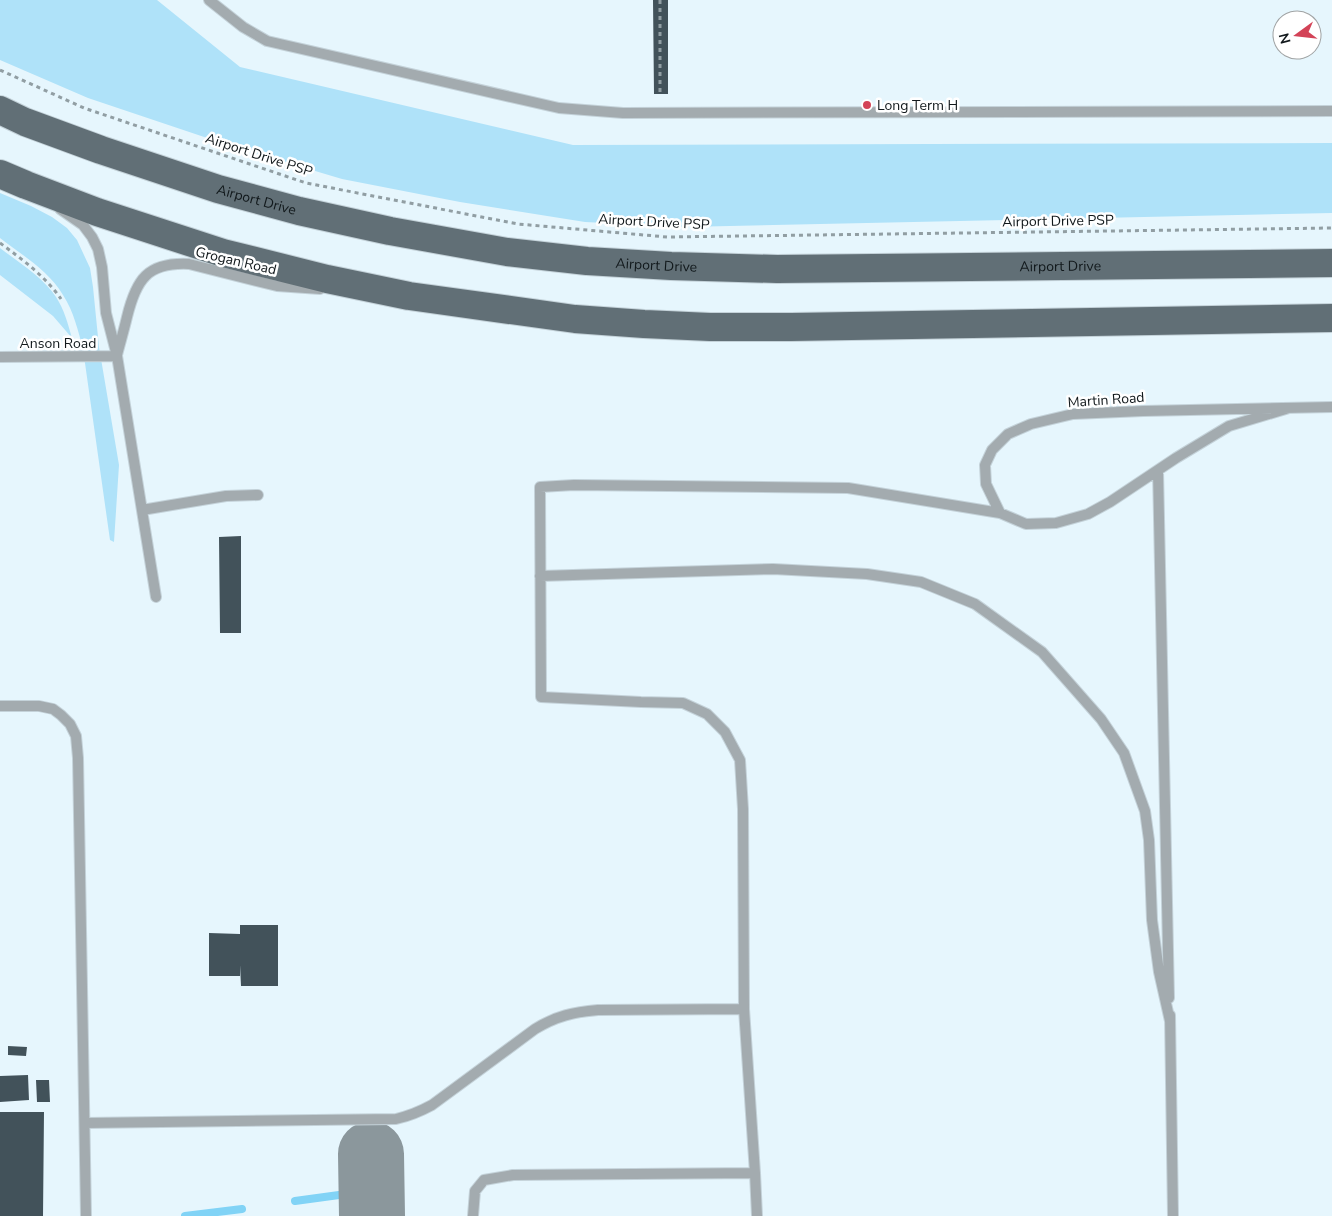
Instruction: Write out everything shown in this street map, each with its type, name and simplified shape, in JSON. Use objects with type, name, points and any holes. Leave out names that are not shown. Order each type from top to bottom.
[{"type":"main road","name":"Airport Drive","points":[[0,110],[25,122],[102,150],[218,189],[299,211],[390,231],[507,252],[587,261],[670,266],[777,269],[1332,262]]},
{"type":"main road","points":[[0,174],[97,212],[223,253],[326,279],[409,296],[575,319],[710,327],[791,327],[1332,318]]},
{"type":"lane","points":[[209,0],[243,27],[267,41],[559,108],[623,113],[1332,111]]},
{"type":"lane","name":"Grogan Road","points":[[26,185],[83,225],[98,249],[102,267],[106,313],[117,356],[156,597]]},
{"type":"lane","name":"Grogan Road","points":[[117,356],[132,297],[138,285],[144,276],[152,271],[162,266],[176,263],[189,264],[277,286],[409,296]]},
{"type":"lane","name":"Anson Road","points":[[0,356],[117,356]]},
{"type":"lane","name":"Martin Road","points":[[1289,408],[1229,426],[1176,458],[1110,502],[1088,514],[1064,521],[1026,524],[1000,513],[986,484],[985,465],[992,450],[1008,434],[1031,424],[1073,414],[1143,411],[1332,407]]},
{"type":"lane","points":[[1158,470],[1173,1216]]},
{"type":"lane","points":[[757,1216],[756,1173],[744,1009],[743,809],[740,760],[726,732],[707,714],[683,703],[541,697],[540,487],[584,485],[848,488],[1000,513]]},
{"type":"lane","points":[[142,510],[226,496],[258,494]]},
{"type":"lane","points":[[540,576],[773,569],[867,574],[921,582],[975,604],[1042,652],[1101,718],[1124,753],[1145,811],[1149,840],[1152,920],[1170,1021]]},
{"type":"lane","points":[[0,706],[39,706],[52,709],[70,724],[76,736],[78,758],[86,1216]]},
{"type":"lane","points":[[84,1123],[396,1119],[414,1114],[432,1105],[548,1021],[563,1016],[598,1010],[744,1009]]},
{"type":"lane","points":[[473,1216],[475,1191],[484,1180],[513,1176],[756,1173]]},
{"type":"path","points":[[660,0],[660,97]]},
{"type":"path","name":"Airport Drive PSP","points":[[0,70],[84,108],[306,183],[518,224],[667,237],[1332,228]]},
{"type":"path","points":[[0,243],[39,273],[61,299]]},
{"type":"shaded area","points":[[0,0],[157,0],[240,67],[573,145],[1332,143],[1332,213],[684,227],[585,222],[460,202],[342,179],[228,145],[88,98],[0,60]]},
{"type":"shaded area","points":[[0,193],[31,206],[52,217],[67,228],[77,240],[90,268],[99,347],[119,465],[114,542],[110,540],[83,349],[75,322],[67,301],[50,278],[0,238]]},
{"type":"shaded area","points":[[0,248],[45,283],[51,290],[66,317],[72,338],[53,316],[0,275]]},
{"type":"building","points":[[653,0],[668,0],[668,94],[654,94]]},
{"type":"building","points":[[241,536],[241,633],[220,633],[219,537]]},
{"type":"building","points":[[240,925],[278,925],[278,986],[241,986],[240,965],[240,976],[209,976],[209,933],[240,934]]},
{"type":"building","points":[[8,1046],[27,1047],[26,1056],[8,1055]]},
{"type":"building","points":[[28,1075],[29,1100],[0,1102],[0,1076]]},
{"type":"building","points":[[36,1080],[49,1080],[50,1102],[37,1102]]},
{"type":"building","points":[[0,1112],[44,1112],[43,1216],[0,1216]]},
{"type":"waterway","points":[[295,1201],[339,1195]]},
{"type":"waterway","points":[[185,1216],[242,1209]]},
{"type":"taxiway","points":[[371,1154],[372,1216]]},
{"type":"place","name":"Long Term H","points":[[867,105]]}]
